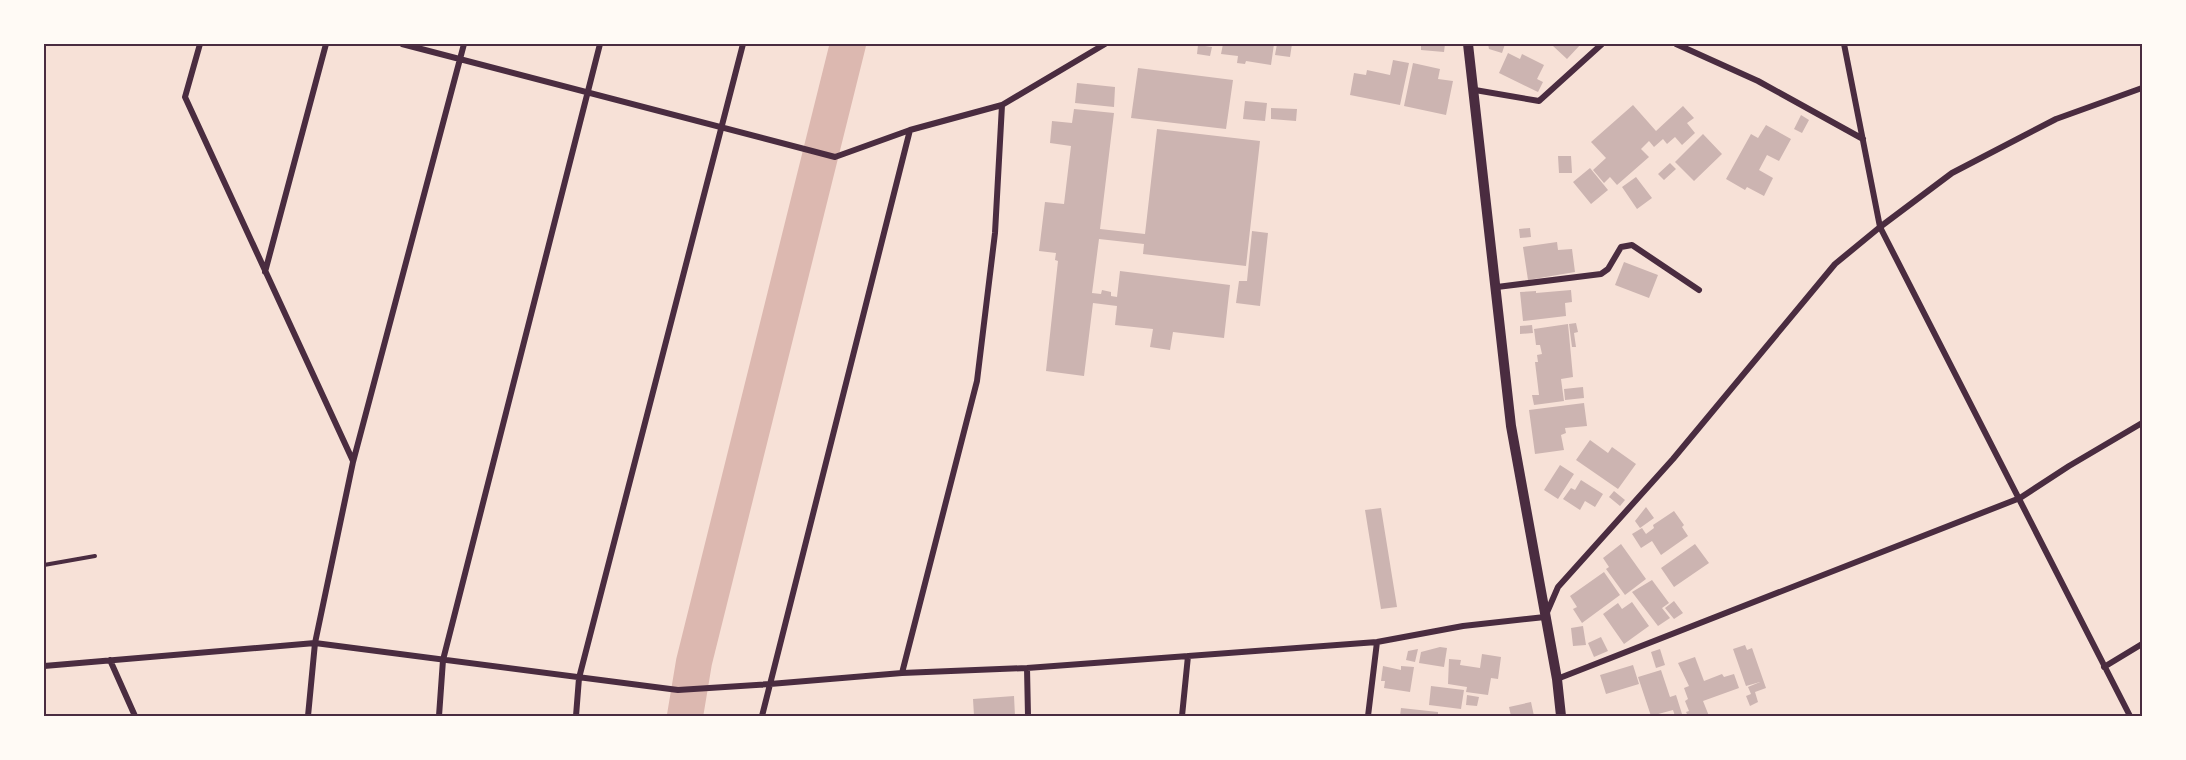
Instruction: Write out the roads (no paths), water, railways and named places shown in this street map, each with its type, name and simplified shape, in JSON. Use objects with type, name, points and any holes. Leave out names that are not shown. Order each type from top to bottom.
[{"type":"street","points":[[200,44],[185,97],[353,462]]},
{"type":"street","points":[[264,272],[326,44]]},
{"type":"street","points":[[402,44],[835,157],[910,130],[1002,105],[1105,44]]},
{"type":"street","points":[[308,717],[315,643],[353,462],[464,44]]},
{"type":"street","points":[[439,717],[443,660],[600,44]]},
{"type":"street","points":[[576,717],[579,678],[743,44]]},
{"type":"street","points":[[1468,44],[1475,90],[1511,426],[1557,680],[1561,717]]},
{"type":"street","points":[[1475,90],[1539,101],[1602,44]]},
{"type":"street","points":[[1676,44],[1758,81],[1863,139]]},
{"type":"street","points":[[1844,44],[1880,227],[2130,717]]},
{"type":"street","points":[[1545,617],[1558,587],[1673,459],[1834,264],[1952,173],[2056,119],[2142,88]]},
{"type":"street","points":[[902,673],[977,381],[996,232],[1002,105]]},
{"type":"street","points":[[762,717],[910,130]]},
{"type":"street","points":[[1497,287],[1601,274],[1608,269],[1621,247],[1632,246],[1699,290]]},
{"type":"street","points":[[1557,680],[2020,498],[2142,423]]},
{"type":"street","points":[[44,666],[315,643],[678,690],[902,673],[1027,668],[1377,642],[1463,626],[1545,617]]},
{"type":"street","points":[[1368,717],[1377,642]]},
{"type":"street","points":[[2104,667],[2142,644]]},
{"type":"street","points":[[1182,717],[1188,656]]},
{"type":"street","points":[[110,660],[135,717]]},
{"type":"street","points":[[1027,668],[1028,717]]},
{"type":"waterway","points":[[685,716],[694,662],[848,44]]}]
